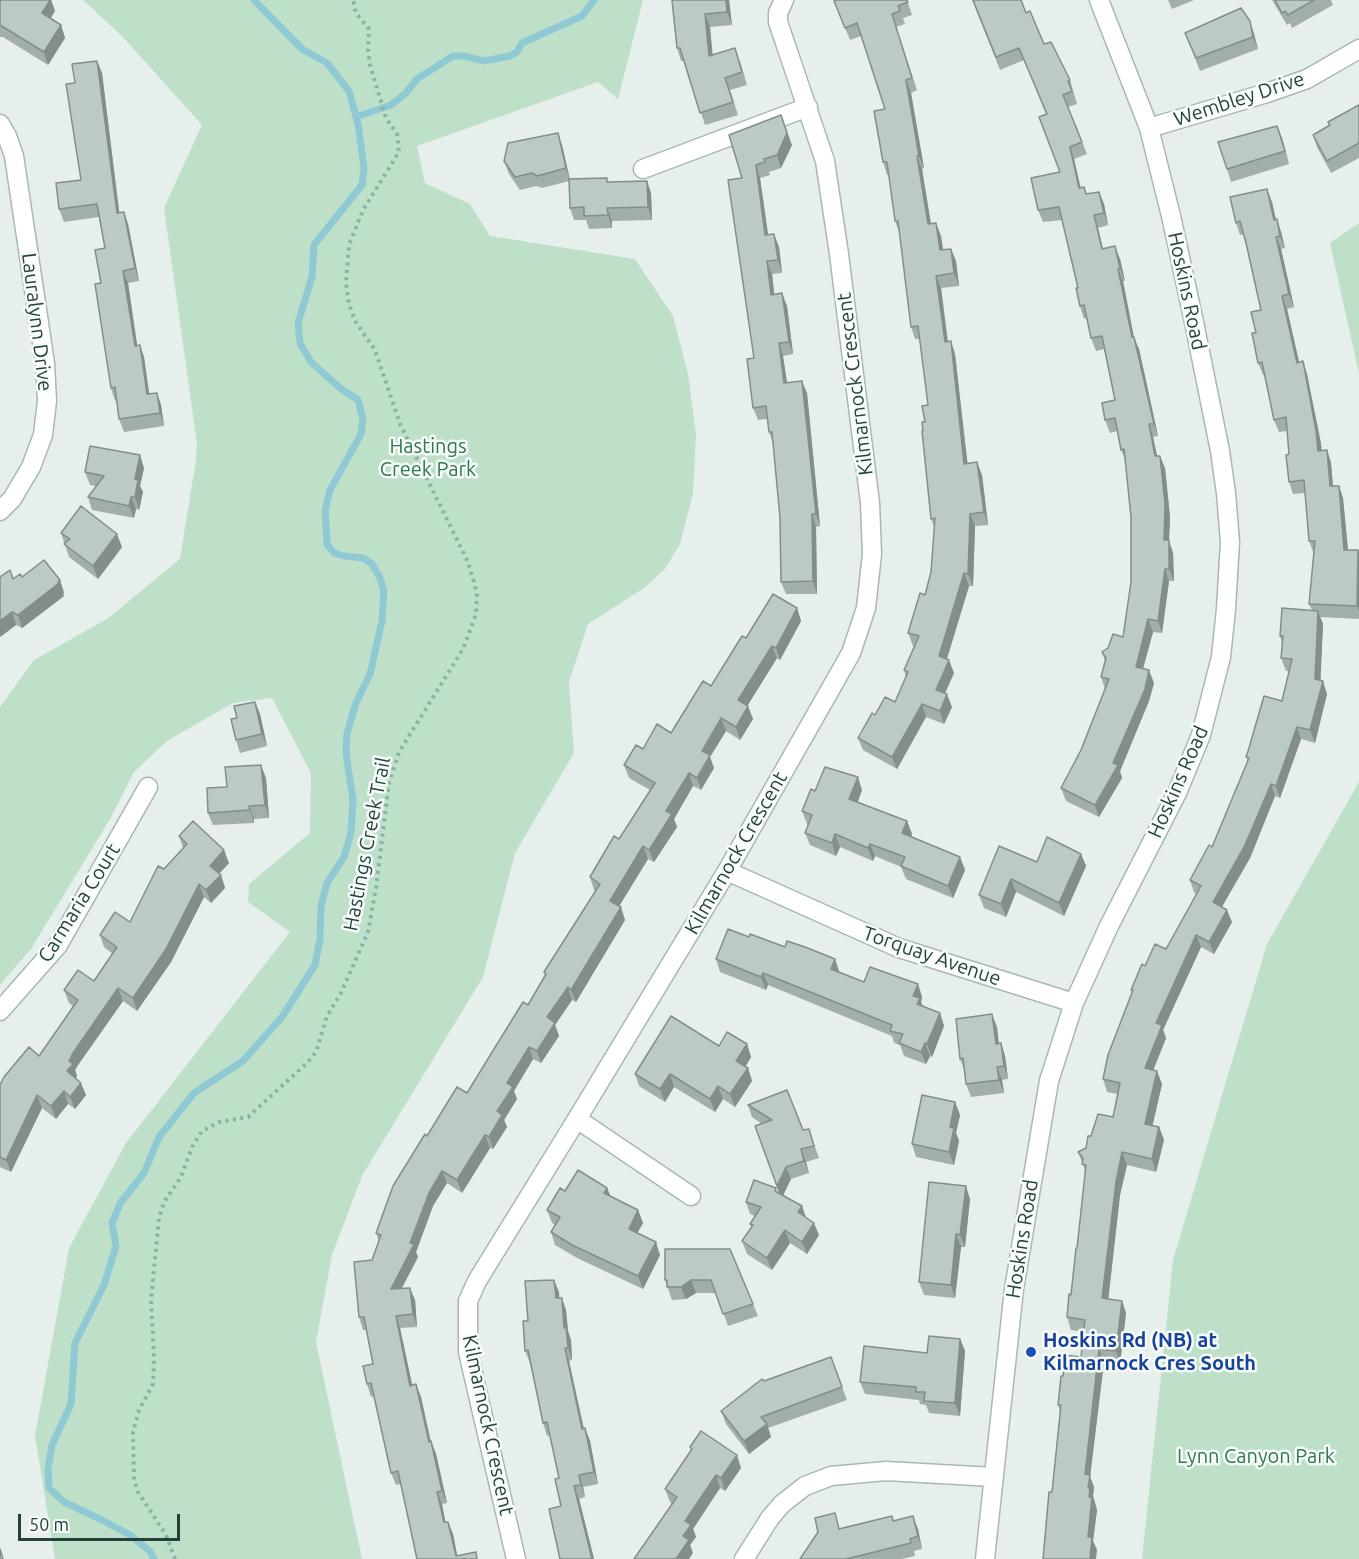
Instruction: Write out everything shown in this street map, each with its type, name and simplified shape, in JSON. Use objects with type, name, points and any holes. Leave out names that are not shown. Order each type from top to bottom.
[{"type":"street","name":"Kilmarnock Crescent","points":[[516,1559],[470,1362],[467,1329],[468,1301],[477,1281],[727,871],[851,653],[866,608],[872,554],[870,503],[839,254],[825,161],[778,22],[778,13],[784,0]]},
{"type":"street","name":"Hoskins Road","points":[[985,1559],[1014,1289],[1049,1082],[1074,1003],[1109,926],[1177,793],[1201,735],[1221,657],[1226,609],[1230,542],[1220,451],[1171,216],[1149,128],[1099,0]]},
{"type":"street","name":"Wembley Drive","points":[[1149,128],[1307,79],[1359,49]]},
{"type":"street","points":[[643,169],[808,107]]},
{"type":"street","name":"Lauralynn Drive","points":[[0,124],[14,156],[45,363],[47,401],[43,435],[32,467],[12,499],[0,511]]},
{"type":"street","name":"Carmaria Court","points":[[0,1011],[58,945],[148,788]]},
{"type":"street","name":"Torquay Avenue","points":[[727,871],[899,948],[1074,1003]]},
{"type":"street","points":[[577,1119],[691,1196]]},
{"type":"street","points":[[744,1559],[770,1518],[782,1504],[805,1486],[831,1476],[886,1471],[993,1477]]},
{"type":"path","name":"Hastings Creek Trail","points":[[175,1559],[166,1535],[138,1492],[134,1479],[133,1432],[139,1410],[153,1384],[151,1300],[159,1218],[164,1202],[181,1177],[192,1147],[202,1131],[219,1122],[248,1117],[309,1062],[316,1052],[327,1016],[341,993],[368,932],[389,783],[399,752],[463,649],[476,614],[477,593],[468,562],[400,424],[375,350],[355,321],[349,304],[346,283],[349,244],[363,210],[399,152],[397,134],[386,118],[370,65],[369,29],[356,13],[353,0]]},
{"type":"green space","name":"Hastings Creek Park","points":[[83,0],[643,0],[618,99],[598,82],[417,146],[425,183],[470,204],[490,236],[635,259],[673,316],[688,374],[696,434],[693,493],[680,544],[665,569],[644,588],[588,624],[569,682],[574,753],[515,853],[483,977],[362,1176],[332,1255],[316,1342],[362,1559],[55,1559],[35,1436],[69,1248],[126,1143],[290,932],[248,902],[249,884],[310,833],[311,773],[272,698],[233,703],[167,741],[134,772],[110,819],[31,949],[0,985],[0,707],[34,660],[107,619],[180,559],[196,460],[197,444],[164,208],[202,125],[122,36]]},
{"type":"green space","points":[[1359,223],[1359,374],[1330,243]]},
{"type":"green space","name":"Lynn Canyon Park","points":[[1359,782],[1359,1559],[1142,1559],[1173,1260],[1267,944]]},
{"type":"building","points":[[0,0],[50,0],[42,13],[61,25],[44,52],[0,25]]},
{"type":"building","points":[[672,0],[726,0],[727,12],[705,14],[709,56],[735,48],[742,72],[725,78],[733,102],[700,113],[680,48],[677,48]]},
{"type":"building","points":[[907,0],[908,2],[898,6],[900,11],[892,14],[912,78],[906,80],[928,224],[936,223],[940,250],[951,249],[954,273],[936,276],[945,342],[951,341],[964,464],[977,462],[984,512],[970,514],[968,574],[964,573],[939,656],[949,660],[936,690],[947,694],[940,711],[922,704],[892,757],[858,738],[872,713],[875,715],[885,697],[895,702],[908,672],[904,670],[919,636],[908,633],[920,593],[925,595],[931,572],[935,518],[931,519],[922,431],[922,422],[925,422],[922,406],[928,405],[918,326],[911,327],[898,221],[895,221],[887,162],[883,162],[874,111],[885,109],[857,23],[845,28],[834,1]]},
{"type":"building","points":[[973,0],[1021,0],[1026,13],[1030,11],[1044,44],[1051,42],[1070,80],[1068,81],[1072,91],[1063,95],[1082,142],[1070,147],[1079,188],[1084,187],[1086,194],[1099,192],[1104,213],[1094,215],[1102,249],[1115,246],[1132,337],[1134,337],[1154,424],[1149,424],[1155,456],[1160,456],[1165,504],[1164,540],[1169,540],[1169,569],[1165,569],[1158,621],[1148,619],[1136,667],[1149,670],[1145,689],[1113,763],[1118,765],[1095,805],[1061,788],[1081,750],[1109,679],[1101,677],[1106,658],[1102,652],[1108,648],[1113,634],[1123,637],[1131,582],[1131,517],[1124,449],[1121,450],[1115,418],[1105,420],[1102,403],[1115,400],[1102,336],[1091,338],[1084,305],[1080,306],[1059,207],[1038,210],[1031,178],[1060,172],[1039,117],[1047,114],[1019,48],[996,57]]},
{"type":"building","points":[[1275,0],[1314,0],[1288,15],[1285,11],[1282,13]]},
{"type":"building","points":[[1241,8],[1250,21],[1253,37],[1196,58],[1185,33]]},
{"type":"building","points":[[97,61],[117,213],[124,212],[135,268],[123,271],[135,346],[140,345],[147,394],[157,393],[160,413],[119,419],[115,387],[111,388],[95,284],[101,283],[95,250],[105,248],[97,204],[59,209],[56,183],[81,180],[66,84],[75,83],[72,64]]},
{"type":"building","points":[[1359,105],[1359,143],[1327,161],[1313,135],[1330,125],[1328,122]]},
{"type":"building","points":[[781,115],[787,133],[777,155],[764,159],[765,162],[756,165],[765,235],[774,234],[778,260],[767,261],[771,295],[782,293],[789,342],[779,343],[784,383],[802,381],[816,514],[812,514],[813,581],[781,582],[780,518],[772,432],[769,432],[766,406],[753,408],[747,359],[754,358],[728,180],[742,178],[729,135]]},
{"type":"building","points":[[1277,126],[1285,151],[1227,169],[1218,142]]},
{"type":"building","points":[[558,133],[566,168],[537,176],[532,173],[515,177],[504,161],[508,143]]},
{"type":"building","points":[[607,178],[607,182],[647,181],[648,207],[607,208],[608,215],[584,216],[584,207],[570,208],[569,179]]},
{"type":"building","points":[[1267,189],[1274,220],[1277,219],[1280,236],[1276,237],[1289,294],[1282,296],[1297,363],[1303,361],[1318,451],[1327,450],[1330,486],[1339,486],[1344,550],[1358,550],[1357,606],[1309,604],[1315,541],[1309,541],[1304,480],[1289,482],[1286,417],[1274,420],[1262,362],[1258,363],[1252,333],[1256,333],[1251,312],[1261,310],[1240,221],[1236,223],[1230,197]]},
{"type":"building","points":[[90,446],[140,455],[135,479],[138,480],[135,497],[131,497],[129,506],[88,497],[104,476],[85,472]]},
{"type":"building","points":[[81,506],[117,534],[93,566],[64,544],[70,539],[61,533]]},
{"type":"building","points":[[44,560],[60,580],[59,583],[18,615],[12,612],[0,621],[0,577],[10,570],[13,579],[20,574],[22,577]]},
{"type":"building","points":[[773,594],[797,608],[776,648],[772,646],[738,700],[748,706],[736,727],[721,718],[702,751],[710,755],[697,778],[689,773],[666,811],[672,814],[649,850],[643,846],[610,901],[621,907],[571,990],[568,987],[547,1017],[555,1023],[537,1051],[529,1047],[507,1083],[513,1087],[497,1111],[502,1115],[489,1137],[485,1135],[457,1180],[442,1171],[429,1193],[410,1243],[414,1244],[391,1289],[410,1288],[413,1314],[396,1316],[410,1386],[416,1384],[429,1442],[431,1441],[442,1491],[437,1492],[444,1522],[448,1522],[456,1556],[476,1552],[477,1559],[417,1559],[398,1471],[391,1473],[371,1383],[367,1384],[363,1366],[373,1364],[364,1317],[359,1317],[354,1262],[372,1260],[381,1235],[376,1233],[393,1186],[457,1087],[467,1093],[523,1002],[528,1005],[546,974],[544,972],[600,884],[590,877],[614,836],[619,839],[655,783],[624,765],[636,745],[643,749],[657,724],[671,733],[703,681],[711,686],[742,636],[746,638]]},
{"type":"building","points":[[1282,608],[1318,611],[1315,679],[1323,681],[1310,730],[1297,727],[1276,786],[1271,784],[1245,845],[1213,902],[1227,910],[1209,942],[1196,935],[1156,1023],[1162,1025],[1145,1068],[1157,1071],[1145,1124],[1159,1127],[1152,1159],[1122,1152],[1116,1182],[1102,1298],[1122,1301],[1116,1351],[1099,1349],[1085,1474],[1090,1475],[1088,1488],[1090,1488],[1089,1497],[1092,1497],[1088,1537],[1092,1537],[1090,1559],[1043,1559],[1049,1492],[1052,1492],[1061,1405],[1058,1405],[1061,1376],[1063,1376],[1065,1355],[1081,1357],[1085,1320],[1067,1317],[1086,1165],[1082,1164],[1083,1158],[1078,1152],[1086,1148],[1088,1136],[1091,1136],[1098,1114],[1113,1117],[1120,1083],[1103,1079],[1108,1055],[1142,964],[1145,966],[1155,944],[1166,949],[1201,886],[1190,880],[1209,845],[1212,847],[1249,758],[1246,757],[1264,696],[1282,701],[1292,659],[1281,658]]},
{"type":"building","points":[[255,702],[262,734],[236,740],[231,719],[237,718],[234,706]]},
{"type":"building","points":[[261,765],[265,805],[249,806],[250,810],[208,813],[207,788],[227,787],[225,767]]},
{"type":"building","points":[[825,767],[858,777],[849,799],[907,821],[902,833],[960,857],[948,886],[901,866],[905,857],[870,844],[868,848],[835,834],[832,843],[805,833],[812,815],[802,811],[811,789],[815,791]]},
{"type":"building","points":[[193,821],[224,850],[210,866],[221,875],[206,890],[199,884],[166,949],[133,998],[118,988],[73,1053],[69,1061],[73,1064],[67,1071],[81,1083],[70,1097],[64,1091],[51,1106],[37,1095],[6,1160],[0,1157],[0,1085],[4,1077],[29,1047],[39,1056],[78,1000],[64,990],[78,970],[94,981],[117,947],[100,935],[115,912],[130,922],[158,866],[164,869],[187,844],[179,836]]},
{"type":"building","points":[[1047,837],[1081,854],[1059,903],[1011,879],[1001,904],[979,895],[999,846],[1037,862]]},
{"type":"building","points":[[728,929],[749,937],[750,934],[785,947],[787,941],[805,947],[835,959],[831,969],[864,982],[870,967],[918,984],[913,996],[920,998],[917,1004],[940,1013],[927,1044],[925,1043],[921,1052],[899,1043],[903,1034],[890,1031],[892,1025],[763,973],[761,977],[716,959]]},
{"type":"building","points":[[992,1014],[996,1044],[1001,1043],[1004,1066],[997,1067],[999,1080],[966,1084],[963,1058],[960,1059],[956,1019]]},
{"type":"building","points":[[671,1016],[719,1046],[727,1032],[747,1044],[736,1061],[748,1068],[730,1094],[718,1086],[710,1099],[670,1074],[660,1089],[635,1074]]},
{"type":"building","points":[[787,1090],[803,1130],[809,1129],[814,1146],[801,1149],[804,1161],[786,1167],[777,1186],[755,1126],[772,1120],[748,1105]]},
{"type":"building","points":[[922,1095],[955,1102],[950,1127],[954,1128],[949,1152],[912,1144]]},
{"type":"building","points":[[578,1170],[607,1188],[604,1193],[638,1210],[629,1229],[656,1242],[638,1276],[572,1245],[551,1232],[560,1217],[547,1210],[560,1188],[565,1191]]},
{"type":"building","points":[[754,1180],[776,1188],[775,1191],[802,1206],[798,1212],[814,1223],[802,1242],[785,1230],[767,1258],[742,1241],[761,1207],[746,1202]]},
{"type":"building","points":[[929,1182],[966,1186],[960,1235],[956,1234],[951,1285],[919,1282]]},
{"type":"building","points":[[665,1249],[730,1249],[753,1304],[723,1314],[711,1280],[691,1280],[681,1287],[667,1287]]},
{"type":"building","points":[[554,1280],[556,1298],[562,1298],[568,1348],[565,1348],[582,1429],[585,1428],[594,1472],[579,1475],[581,1485],[574,1486],[592,1559],[560,1559],[549,1509],[561,1506],[555,1479],[559,1478],[547,1422],[543,1423],[528,1350],[525,1351],[523,1321],[528,1321],[525,1281]]},
{"type":"building","points":[[929,1336],[960,1339],[955,1403],[924,1401],[925,1392],[916,1392],[916,1387],[860,1382],[864,1346],[927,1353]]},
{"type":"building","points":[[831,1357],[842,1387],[761,1417],[767,1424],[744,1441],[721,1411],[762,1379],[764,1381]]},
{"type":"building","points":[[701,1431],[737,1455],[721,1478],[716,1475],[685,1521],[691,1525],[683,1536],[689,1540],[676,1559],[634,1559],[677,1497],[665,1489],[692,1449],[690,1447]]},
{"type":"building","points":[[835,1513],[839,1529],[892,1516],[893,1521],[913,1516],[918,1536],[910,1539],[911,1543],[846,1559],[800,1559],[818,1532],[815,1518]]},
{"type":"waterway","points":[[154,1559],[150,1551],[130,1535],[64,1502],[49,1488],[48,1468],[52,1445],[71,1404],[75,1343],[104,1285],[116,1246],[112,1223],[121,1202],[144,1173],[159,1137],[194,1093],[243,1061],[282,1017],[315,965],[320,939],[321,906],[327,883],[344,857],[351,832],[353,800],[346,753],[347,733],[356,703],[370,674],[382,621],[384,591],[372,564],[363,558],[334,553],[327,544],[325,510],[330,490],[361,434],[363,419],[358,400],[340,388],[311,362],[300,343],[298,323],[312,277],[314,245],[362,185],[364,168],[358,124],[349,91],[327,63],[302,49],[254,0]]},
{"type":"waterway","points":[[356,117],[391,105],[406,93],[417,79],[453,56],[484,61],[510,56],[517,52],[522,43],[582,16],[594,0]]},
{"type":"place","name":"Hoskins Rd (NB) at Kilmarnock Cres South","points":[[1031,1352]]}]
